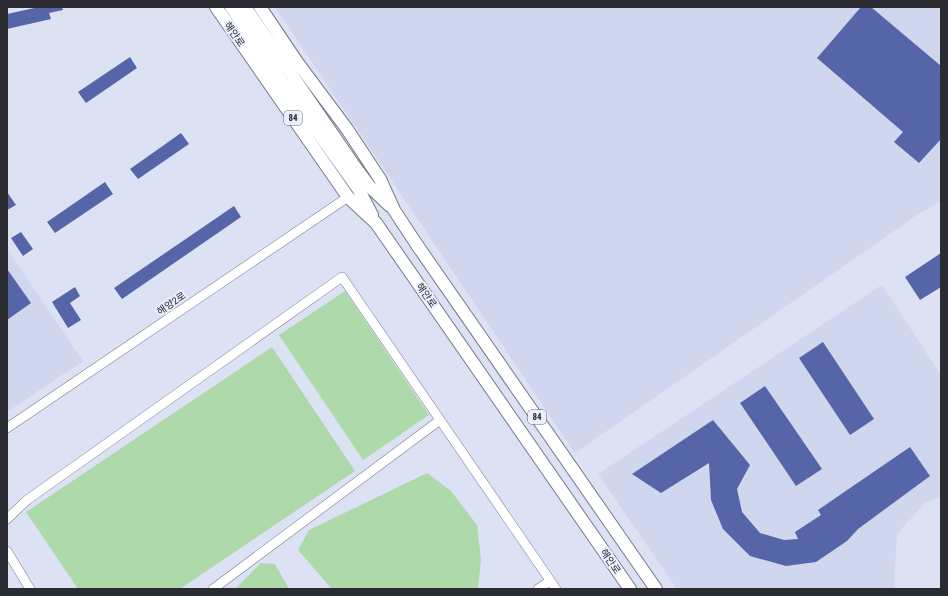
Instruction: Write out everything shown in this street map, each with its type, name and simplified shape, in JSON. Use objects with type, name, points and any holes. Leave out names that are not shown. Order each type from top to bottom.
[{"type":"main road","name":"해안로","points":[[216,7],[348,197],[376,223],[630,589]]},
{"type":"main road","points":[[231,7],[284,85],[359,190],[376,223]]},
{"type":"main road","points":[[245,7],[370,187],[394,210]]},
{"type":"main road","name":"해안로","points":[[260,7],[297,62],[347,129],[376,172],[394,210],[656,589]]},
{"type":"street","name":"해양2로","points":[[7,428],[348,197]]},
{"type":"street","points":[[7,518],[27,500],[342,277],[556,589]]},
{"type":"street","points":[[213,589],[440,420]]},
{"type":"street","points":[[7,551],[30,589]]},
{"type":"street","points":[[538,589],[550,581]]},
{"type":"shaded area","points":[[275,7],[941,7],[941,201],[920,213],[575,453]]},
{"type":"shaded area","points":[[7,249],[83,361],[7,412]]},
{"type":"shaded area","points":[[882,285],[941,375],[941,497],[925,503],[897,534],[894,589],[677,589],[598,474]]},
{"type":"green space","points":[[345,291],[429,415],[363,460],[279,335]]},
{"type":"green space","points":[[272,347],[355,471],[180,589],[78,589],[26,512]]},
{"type":"green space","points":[[427,473],[451,491],[477,525],[481,559],[478,589],[332,589],[298,550],[309,530]]},
{"type":"green space","points":[[261,563],[275,564],[289,589],[235,589]]},
{"type":"building","points":[[39,7],[62,7],[63,10],[49,13],[51,19],[7,29],[7,14]]},
{"type":"building","points":[[861,7],[871,7],[941,66],[941,139],[919,163],[894,142],[903,132],[817,58]]},
{"type":"building","points":[[130,57],[137,68],[86,103],[78,92]]},
{"type":"building","points":[[181,133],[189,144],[138,179],[130,169]]},
{"type":"building","points":[[105,182],[113,194],[55,233],[47,222]]},
{"type":"building","points":[[7,192],[16,205],[7,210]]},
{"type":"building","points":[[234,206],[241,217],[122,299],[114,288]]},
{"type":"building","points":[[21,232],[33,249],[23,256],[11,238]]},
{"type":"building","points":[[941,253],[941,287],[920,300],[905,277]]},
{"type":"building","points":[[7,269],[31,303],[7,320]]},
{"type":"building","points":[[75,287],[80,296],[70,303],[81,320],[68,328],[52,302]]},
{"type":"building","points":[[823,342],[874,419],[850,435],[799,358]]},
{"type":"building","points":[[765,386],[822,469],[796,486],[740,403]]},
{"type":"building","points":[[713,420],[750,465],[737,489],[742,512],[760,533],[784,540],[798,539],[795,532],[821,515],[818,510],[910,447],[930,476],[858,529],[847,541],[816,562],[786,566],[750,556],[723,529],[711,500],[709,463],[661,493],[632,474]]}]
